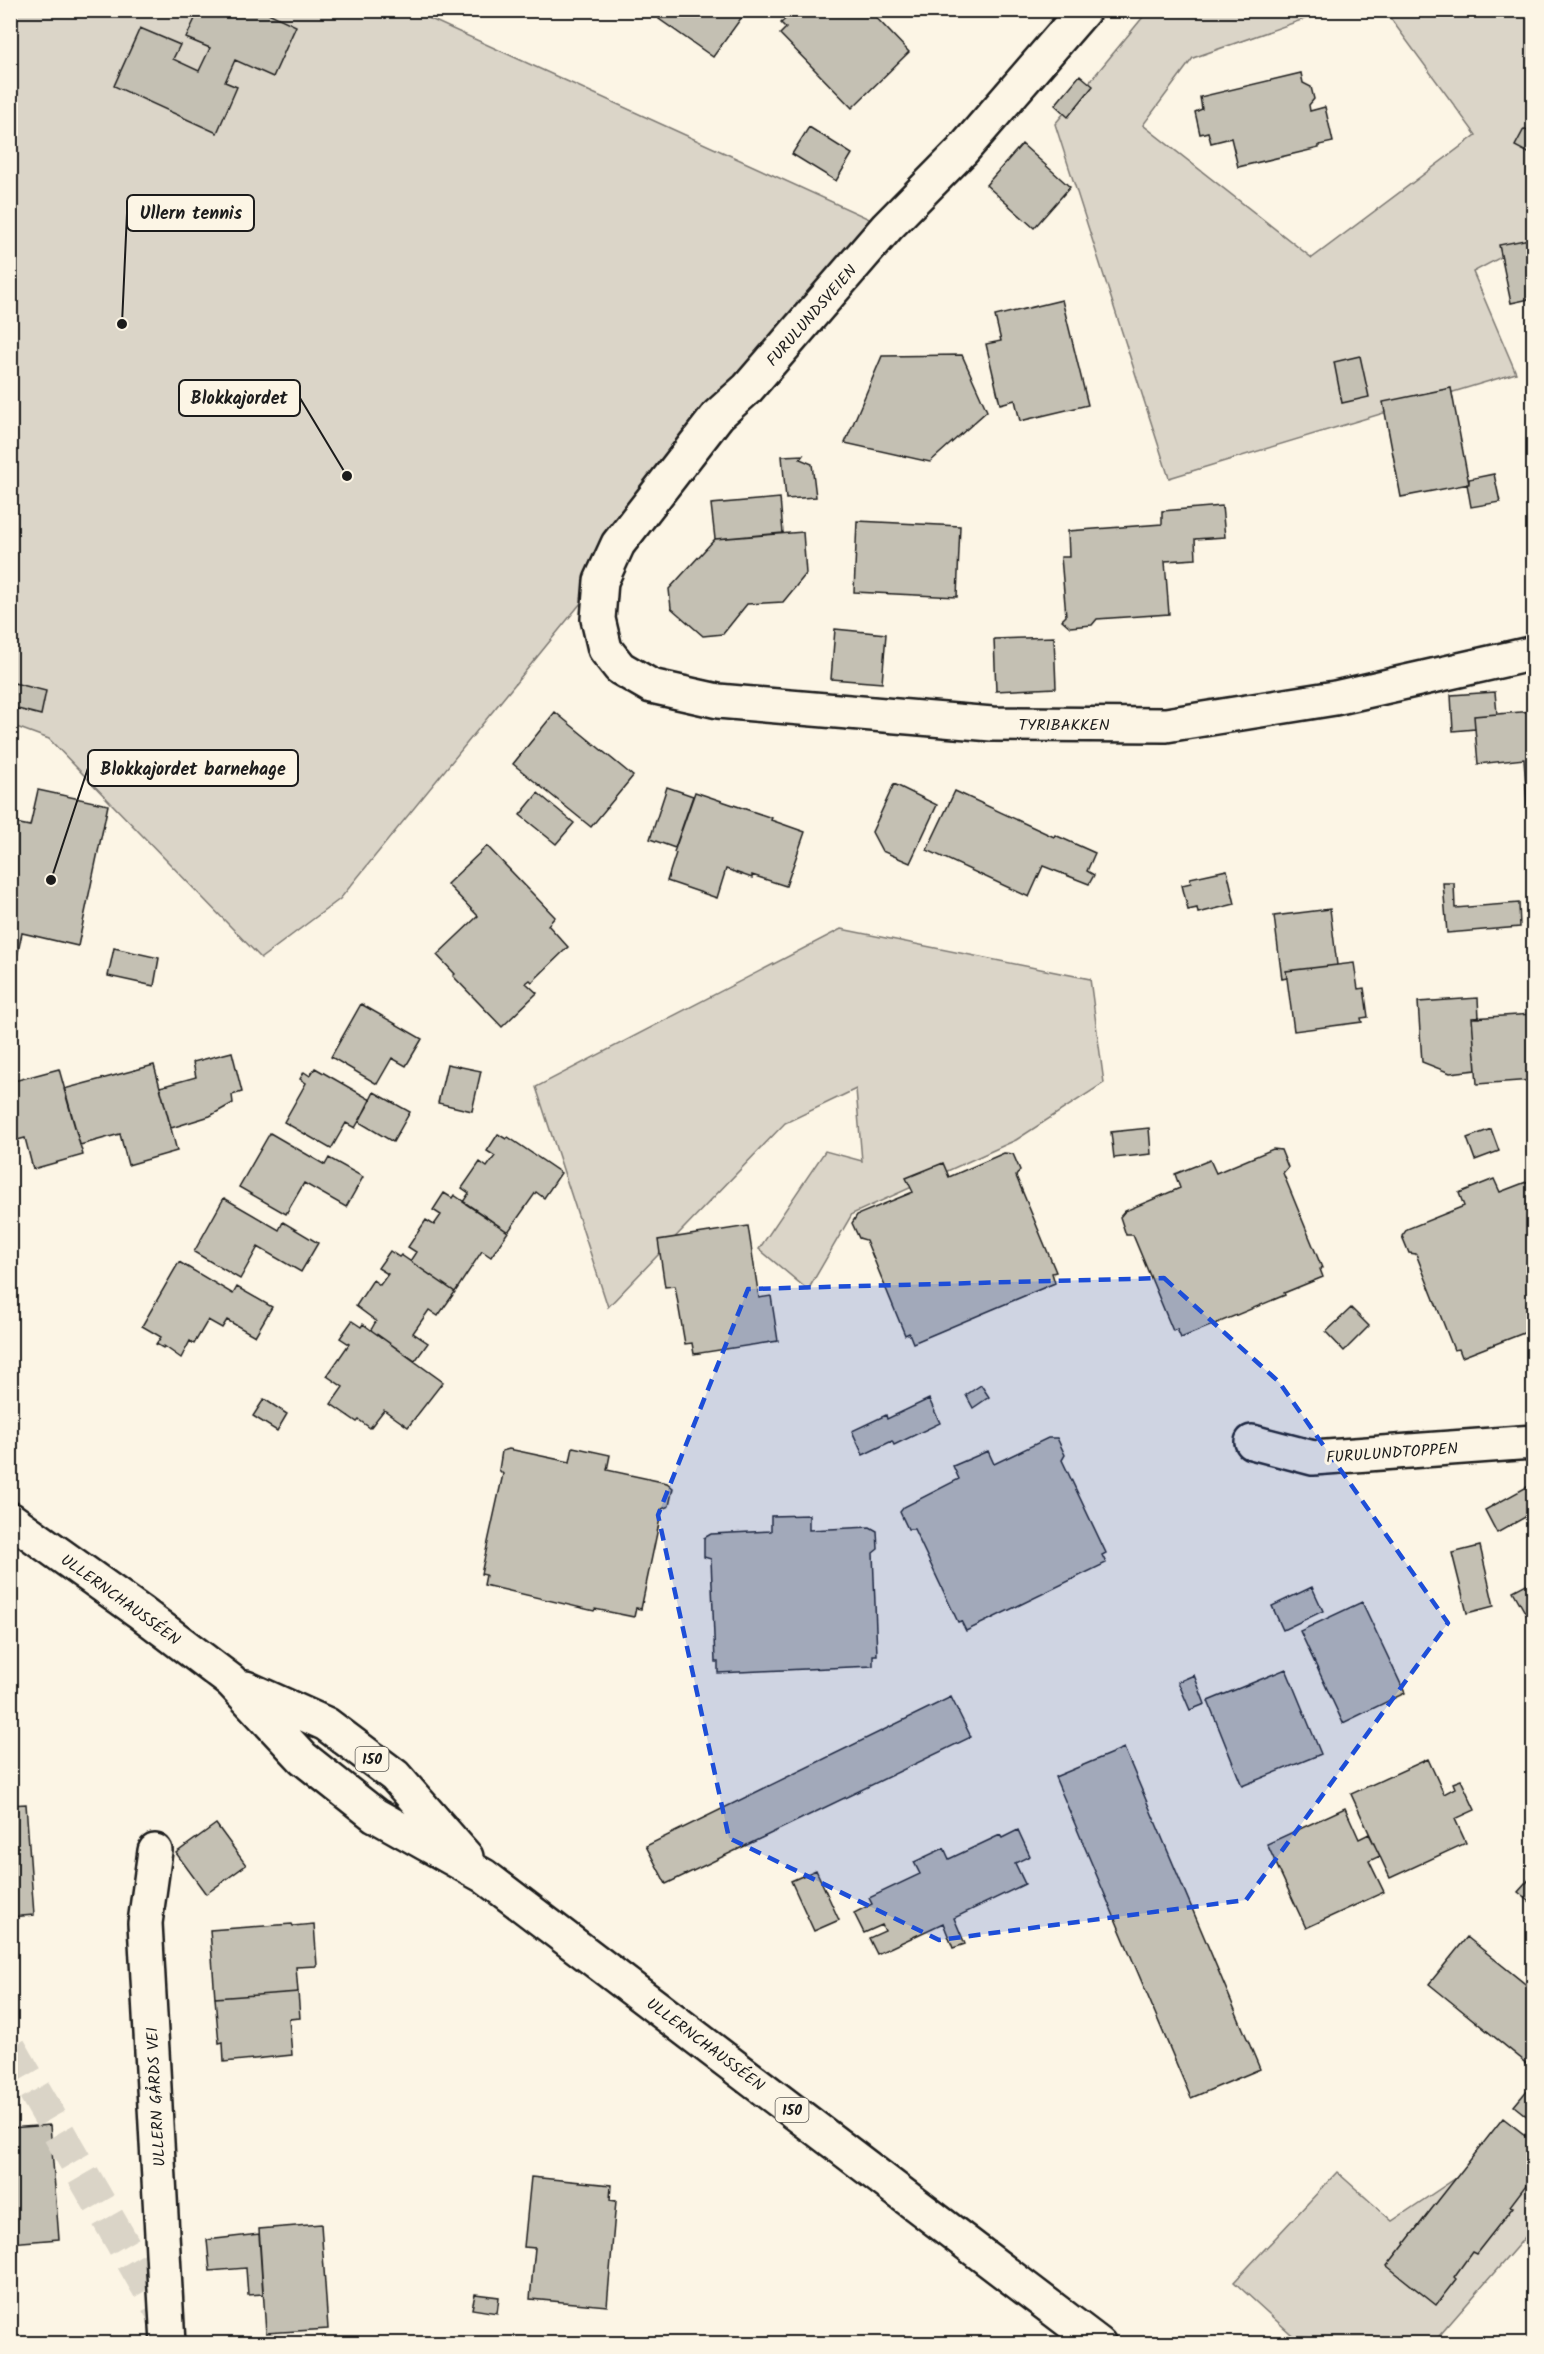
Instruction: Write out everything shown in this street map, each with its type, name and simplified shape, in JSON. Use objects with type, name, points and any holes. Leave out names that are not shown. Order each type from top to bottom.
[{"type":"street","name":"FURULUNDSVEIEN","points":[[605,649],[598,619],[601,581],[618,544],[718,415],[748,388],[886,227],[962,151],[1084,10]]},
{"type":"street","name":"TYRIBAKKEN","points":[[605,649],[620,668],[651,686],[718,701],[992,724],[1166,725],[1335,698],[1533,653]]},
{"type":"street","name":"FURULUNDTOPPEN","points":[[1252,1442],[1313,1458],[1533,1442]]},
{"type":"street","name":"ULLERNCHAUSSÉEN","points":[[10,1519],[140,1612],[231,1681],[303,1758],[375,1815],[484,1876],[1100,2343]]},
{"type":"street","name":"ULLERNCHAUSSÉEN","points":[[231,1681],[326,1724],[395,1776],[484,1876]]},
{"type":"street","name":"ULLERN GÅRDS VEI","points":[[156,1851],[145,1923],[168,2343]]},
{"type":"highlighted area","points":[[1164,1278],[1279,1382],[1448,1623],[1246,1900],[939,1940],[729,1838],[658,1515],[748,1289]]},
{"type":"shaded area","points":[[10,11],[413,11],[887,227],[340,899],[261,958],[49,739],[11,725]]},
{"type":"shaded area","points":[[1148,11],[1327,11],[1193,58],[1143,125],[1312,258],[1476,135],[1385,11],[1533,11],[1533,240],[1473,272],[1516,373],[1169,478],[1055,124]]},
{"type":"shaded area","points":[[841,929],[1090,979],[1104,1083],[1016,1140],[852,1214],[808,1290],[759,1249],[825,1151],[862,1161],[856,1089],[785,1123],[608,1307],[536,1087]]},
{"type":"shaded area","points":[[1520,2135],[1533,2140],[1533,2228],[1433,2343],[1301,2343],[1234,2282],[1337,2172],[1392,2221]]},
{"type":"building","points":[[199,10],[262,10],[296,26],[273,77],[235,60],[225,82],[237,87],[217,133],[114,86],[140,28],[180,45],[173,59],[199,71],[210,48],[186,38]]},
{"type":"building","points":[[665,10],[747,10],[713,57],[659,19]]},
{"type":"building","points":[[795,10],[800,15],[805,10],[869,10],[909,52],[852,108],[780,34],[786,28],[781,23]]},
{"type":"building","points":[[1301,73],[1303,83],[1311,87],[1314,99],[1309,105],[1310,111],[1325,107],[1333,142],[1319,145],[1319,148],[1238,167],[1231,138],[1211,143],[1208,132],[1200,134],[1195,112],[1202,109],[1200,97]]},
{"type":"building","points":[[1080,75],[1093,86],[1068,117],[1055,105]]},
{"type":"building","points":[[809,127],[852,154],[836,181],[792,154]]},
{"type":"building","points":[[1524,129],[1534,134],[1534,156],[1515,146]]},
{"type":"building","points":[[1022,144],[1070,187],[1034,228],[986,185]]},
{"type":"building","points":[[1534,238],[1534,298],[1511,303],[1499,245]]},
{"type":"building","points":[[1062,300],[1088,405],[1020,421],[1015,400],[1000,404],[986,344],[1001,341],[995,316]]},
{"type":"building","points":[[962,355],[987,411],[930,462],[845,443],[882,356]]},
{"type":"building","points":[[1360,356],[1369,397],[1342,403],[1334,362]]},
{"type":"building","points":[[1451,388],[1469,484],[1401,497],[1383,402]]},
{"type":"building","points":[[803,455],[800,459],[812,464],[816,497],[786,499],[782,456]]},
{"type":"building","points":[[1494,474],[1500,502],[1471,507],[1467,484],[1469,484],[1469,479]]},
{"type":"building","points":[[780,498],[783,533],[715,539],[711,504]]},
{"type":"building","points":[[1222,506],[1225,537],[1195,539],[1196,559],[1165,561],[1169,614],[1097,619],[1092,625],[1070,627],[1062,620],[1066,616],[1061,557],[1069,557],[1068,531],[1162,524],[1162,511]]},
{"type":"building","points":[[857,521],[960,526],[957,597],[854,592]]},
{"type":"building","points":[[803,532],[806,574],[783,602],[747,604],[723,634],[703,636],[671,608],[669,589],[715,539]]},
{"type":"building","points":[[835,629],[886,634],[882,683],[831,679]]},
{"type":"building","points":[[1054,637],[1056,688],[996,691],[994,639]]},
{"type":"building","points":[[10,682],[46,691],[41,715],[10,707]]},
{"type":"building","points":[[1495,692],[1497,714],[1474,716],[1475,729],[1453,731],[1451,695]]},
{"type":"building","points":[[1534,711],[1534,805],[1527,805],[1524,759],[1478,764],[1474,716]]},
{"type":"building","points":[[555,712],[633,776],[591,827],[513,764]]},
{"type":"building","points":[[894,784],[937,805],[910,863],[882,851],[872,832]]},
{"type":"building","points":[[667,787],[693,796],[675,848],[650,839]]},
{"type":"building","points":[[38,790],[108,805],[78,946],[22,933],[17,957],[10,956],[10,822],[30,826]]},
{"type":"building","points":[[955,791],[1054,837],[1055,835],[1095,853],[1087,871],[1094,875],[1089,884],[1043,866],[1029,897],[927,850]]},
{"type":"building","points":[[695,792],[772,818],[771,820],[805,832],[786,886],[726,869],[717,898],[667,881],[676,853],[674,852]]},
{"type":"building","points":[[538,793],[574,823],[556,844],[520,815]]},
{"type":"building","points":[[487,846],[555,917],[548,925],[568,947],[532,982],[530,980],[526,983],[537,993],[502,1027],[453,976],[455,974],[437,955],[478,916],[447,884]]},
{"type":"building","points":[[1227,870],[1235,904],[1198,913],[1197,908],[1188,910],[1182,885],[1191,883],[1190,878]]},
{"type":"building","points":[[1443,883],[1454,883],[1455,908],[1519,903],[1520,927],[1447,933]]},
{"type":"building","points":[[1330,909],[1337,965],[1286,971],[1287,978],[1282,979],[1274,916]]},
{"type":"building","points":[[114,948],[159,958],[154,986],[108,976]]},
{"type":"building","points":[[1354,963],[1358,989],[1364,988],[1368,1017],[1361,1018],[1362,1022],[1294,1031],[1286,971]]},
{"type":"building","points":[[1478,998],[1479,1018],[1472,1018],[1476,1070],[1450,1073],[1422,1062],[1418,1002]]},
{"type":"building","points":[[361,1004],[422,1039],[406,1066],[392,1058],[377,1084],[331,1057]]},
{"type":"building","points":[[1534,1014],[1534,1080],[1477,1084],[1472,1018]]},
{"type":"building","points":[[232,1052],[242,1092],[232,1095],[233,1103],[210,1116],[171,1128],[160,1087],[196,1077],[193,1062]]},
{"type":"building","points":[[447,1064],[481,1071],[472,1111],[438,1103]]},
{"type":"building","points":[[154,1065],[177,1151],[128,1165],[120,1134],[80,1145],[64,1089]]},
{"type":"building","points":[[315,1068],[371,1100],[355,1128],[346,1123],[331,1149],[284,1122],[306,1083],[300,1079],[304,1072],[310,1076]]},
{"type":"building","points":[[59,1069],[83,1155],[33,1169],[25,1138],[10,1142],[10,1082]]},
{"type":"building","points":[[374,1092],[410,1112],[393,1142],[359,1122]]},
{"type":"building","points":[[1149,1128],[1151,1154],[1114,1158],[1111,1132]]},
{"type":"building","points":[[1491,1129],[1499,1151],[1475,1160],[1467,1138]]},
{"type":"building","points":[[270,1133],[325,1165],[329,1158],[363,1177],[346,1207],[304,1183],[286,1214],[239,1187]]},
{"type":"building","points":[[498,1134],[506,1139],[508,1137],[561,1173],[544,1198],[536,1192],[508,1232],[463,1202],[469,1193],[462,1188],[480,1162],[487,1167],[495,1156],[487,1151]]},
{"type":"building","points":[[1273,1149],[1281,1150],[1288,1167],[1283,1173],[1322,1268],[1320,1269],[1323,1277],[1181,1338],[1177,1329],[1173,1331],[1133,1235],[1126,1235],[1120,1217],[1125,1211],[1180,1188],[1175,1174],[1210,1160],[1216,1173]]},
{"type":"building","points":[[1004,1153],[1013,1154],[1020,1170],[1016,1176],[1056,1272],[1052,1273],[1055,1283],[913,1343],[909,1333],[905,1335],[866,1240],[859,1238],[852,1223],[857,1215],[913,1192],[906,1178],[943,1163],[949,1177]]},
{"type":"building","points":[[1494,1179],[1500,1192],[1534,1179],[1534,1329],[1462,1357],[1459,1349],[1454,1350],[1416,1254],[1409,1253],[1402,1236],[1407,1229],[1464,1206],[1459,1193]]},
{"type":"building","points":[[444,1193],[452,1198],[454,1195],[508,1232],[491,1257],[482,1251],[455,1292],[410,1261],[416,1252],[408,1247],[426,1220],[434,1225],[441,1215],[433,1210]]},
{"type":"building","points":[[224,1198],[279,1230],[283,1222],[318,1243],[301,1272],[258,1247],[240,1279],[194,1252]]},
{"type":"building","points":[[748,1226],[759,1298],[771,1296],[778,1341],[694,1354],[692,1343],[685,1344],[675,1286],[665,1287],[658,1240]]},
{"type":"building","points":[[390,1251],[399,1257],[401,1255],[455,1292],[438,1316],[429,1310],[413,1333],[428,1343],[415,1361],[371,1330],[376,1321],[356,1306],[373,1280],[380,1285],[388,1274],[378,1268]]},
{"type":"building","points":[[179,1262],[233,1294],[237,1287],[272,1307],[255,1336],[227,1320],[222,1328],[208,1320],[194,1344],[190,1341],[181,1358],[164,1346],[163,1348],[156,1344],[161,1337],[142,1326]]},
{"type":"building","points":[[1351,1308],[1369,1326],[1344,1351],[1326,1332]]},
{"type":"building","points":[[352,1321],[361,1327],[363,1324],[443,1382],[408,1427],[384,1410],[370,1428],[331,1404],[343,1387],[327,1376],[349,1344],[340,1338]]},
{"type":"building","points":[[981,1385],[989,1397],[973,1408],[966,1395]]},
{"type":"building","points":[[264,1399],[287,1414],[277,1431],[253,1416]]},
{"type":"building","points":[[929,1399],[940,1423],[894,1445],[892,1441],[863,1455],[852,1431],[886,1415],[887,1419]]},
{"type":"building","points":[[1048,1438],[1057,1438],[1065,1455],[1062,1460],[1106,1553],[1102,1555],[1106,1563],[966,1631],[961,1621],[958,1622],[914,1529],[908,1529],[900,1512],[904,1507],[959,1479],[953,1466],[988,1451],[994,1464]]},
{"type":"building","points":[[573,1447],[610,1455],[607,1470],[667,1483],[673,1488],[669,1506],[662,1509],[641,1609],[636,1608],[634,1617],[595,1609],[594,1611],[484,1585],[486,1575],[481,1574],[503,1474],[499,1470],[502,1451],[509,1449],[570,1462]]},
{"type":"building","points":[[1534,1483],[1534,1512],[1497,1533],[1485,1510]]},
{"type":"building","points":[[809,1515],[809,1530],[870,1527],[877,1531],[878,1549],[873,1553],[877,1655],[873,1655],[873,1666],[718,1673],[718,1662],[715,1662],[711,1559],[704,1557],[704,1538],[711,1534],[771,1531],[771,1516]]},
{"type":"building","points":[[1480,1546],[1494,1606],[1467,1613],[1452,1553]]},
{"type":"building","points":[[1534,1580],[1534,1628],[1513,1591]]},
{"type":"building","points":[[1312,1587],[1323,1611],[1283,1630],[1272,1606]]},
{"type":"building","points":[[1362,1602],[1405,1693],[1343,1723],[1300,1631]]},
{"type":"building","points":[[1286,1669],[1321,1754],[1242,1786],[1208,1701]]},
{"type":"building","points":[[1194,1675],[1205,1704],[1190,1710],[1178,1682]]},
{"type":"building","points":[[951,1697],[971,1737],[666,1884],[646,1846]]},
{"type":"building","points":[[1124,1748],[1260,2069],[1191,2098],[1055,1777]]},
{"type":"building","points":[[1428,1759],[1444,1794],[1455,1788],[1453,1783],[1461,1780],[1475,1810],[1455,1819],[1466,1843],[1390,1878],[1351,1794]]},
{"type":"building","points":[[26,1804],[34,1915],[10,1917],[10,1805]]},
{"type":"building","points":[[1345,1808],[1359,1839],[1369,1834],[1380,1856],[1369,1861],[1384,1892],[1306,1928],[1267,1844]]},
{"type":"building","points":[[216,1824],[246,1865],[206,1894],[176,1853]]},
{"type":"building","points":[[1018,1830],[1030,1856],[1015,1863],[1025,1884],[954,1918],[965,1944],[953,1948],[943,1923],[877,1954],[869,1938],[885,1931],[882,1925],[864,1933],[854,1913],[872,1904],[869,1898],[920,1874],[914,1862],[944,1848],[949,1859],[1000,1835],[1002,1838]]},
{"type":"building","points":[[816,1870],[839,1920],[814,1931],[791,1881]]},
{"type":"building","points":[[1534,1874],[1534,1905],[1518,1892]]},
{"type":"building","points":[[292,1924],[293,1926],[314,1924],[317,1966],[296,1967],[298,1992],[215,1998],[210,1930]]},
{"type":"building","points":[[1467,1937],[1534,1991],[1534,2069],[1429,1984]]},
{"type":"building","points":[[298,1992],[300,2018],[289,2019],[292,2055],[224,2062],[223,2042],[219,2043],[215,1998]]},
{"type":"building","points":[[1534,2082],[1534,2122],[1514,2106]]},
{"type":"building","points":[[1503,2118],[1534,2142],[1534,2182],[1529,2181],[1510,2206],[1513,2207],[1476,2254],[1472,2252],[1454,2277],[1456,2279],[1436,2305],[1387,2266]]},
{"type":"building","points":[[50,2125],[59,2239],[10,2243],[10,2128]]},
{"type":"building","points":[[531,2177],[611,2185],[610,2200],[616,2201],[607,2306],[530,2299],[535,2248],[524,2247]]},
{"type":"building","points":[[321,2224],[328,2329],[266,2333],[259,2229]]},
{"type":"building","points":[[259,2234],[263,2294],[248,2295],[246,2268],[210,2271],[207,2240]]},
{"type":"building","points":[[475,2294],[499,2297],[497,2313],[472,2309]]},
{"type":"tunnel","points":[[10,2048],[170,2326]]},
{"type":"place","name":"Ullern tennis","points":[[122,324]]},
{"type":"place","name":"Blokkajordet","points":[[347,476]]},
{"type":"place","name":"Blokkajordet barnehage","points":[[51,880]]}]
